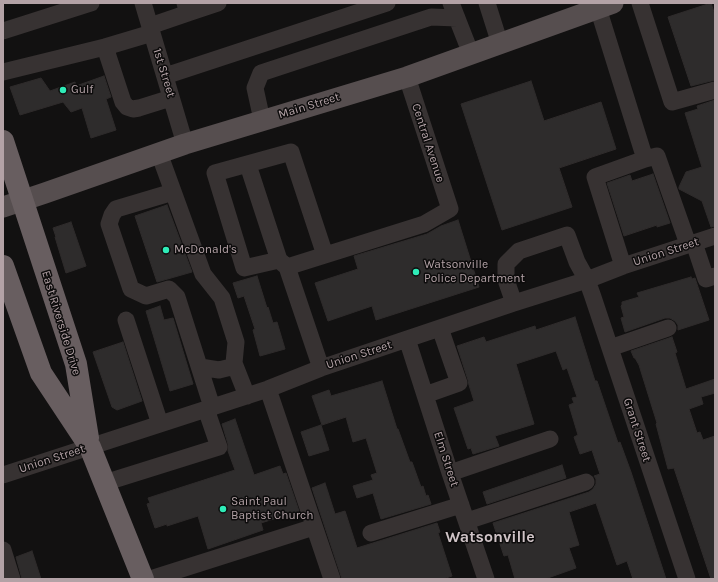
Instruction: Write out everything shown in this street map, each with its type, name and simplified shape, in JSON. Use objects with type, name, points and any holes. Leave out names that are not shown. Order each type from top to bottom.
[{"type":"highway","name":"East Riverside Drive","points":[[3,141],[13,204],[76,364],[90,447],[143,579]]},
{"type":"highway","name":"East Riverside Drive","points":[[3,266],[41,373],[90,447]]},
{"type":"main road","name":"Main Street","points":[[13,204],[185,144],[407,77],[606,6]]},
{"type":"street","points":[[3,30],[91,3]]},
{"type":"street","name":"1st Street","points":[[143,3],[185,144]]},
{"type":"street","points":[[3,72],[105,47],[151,29],[187,8],[218,3]]},
{"type":"street","points":[[165,76],[387,3]]},
{"type":"street","points":[[487,3],[500,44]]},
{"type":"street","points":[[640,3],[672,102],[715,90]]},
{"type":"street","points":[[606,6],[651,158],[691,243],[706,279],[715,276]]},
{"type":"street","points":[[262,120],[255,88],[261,73],[431,17],[454,11],[471,54]]},
{"type":"street","points":[[105,47],[123,102],[127,107],[134,109],[139,108],[171,98]]},
{"type":"street","name":"Central Avenue","points":[[325,255],[424,224],[450,209],[407,77]]},
{"type":"street","points":[[291,152],[325,255],[283,263],[244,268],[215,173],[291,152]]},
{"type":"street","points":[[159,153],[203,274],[222,298],[236,342],[234,363],[247,396]]},
{"type":"street","points":[[623,266],[596,177],[651,158]]},
{"type":"street","points":[[248,165],[321,368]]},
{"type":"street","points":[[104,483],[218,447],[200,367],[177,297],[169,289],[146,296],[131,289],[109,224],[116,209],[173,192]]},
{"type":"street","name":"Grant Street","points":[[514,303],[506,280],[506,264],[519,251],[567,235],[577,262],[587,280],[687,579]]},
{"type":"street","name":"Union Street","points":[[3,475],[268,389],[321,368],[715,236]]},
{"type":"street","points":[[126,320],[160,424]]},
{"type":"street","points":[[425,395],[459,383],[440,328]]},
{"type":"street","points":[[610,348],[668,328]]},
{"type":"street","name":"Elm Street","points":[[408,339],[450,473],[486,579]]},
{"type":"street","points":[[200,367],[219,370],[235,366]]},
{"type":"street","points":[[268,389],[332,579]]},
{"type":"street","points":[[450,473],[550,439]]},
{"type":"street","points":[[467,521],[586,482]]},
{"type":"street","points":[[371,533],[461,505]]},
{"type":"street","points":[[150,579],[314,527]]},
{"type":"street","points":[[3,550],[12,579]]},
{"type":"building","points":[[711,3],[715,15],[715,80],[691,86],[668,17]]},
{"type":"building","points":[[104,76],[111,97],[106,99],[116,130],[91,138],[82,108],[71,112],[63,102],[20,115],[10,87],[41,78],[50,91],[75,82],[76,86]]},
{"type":"building","points":[[531,81],[544,121],[601,102],[616,149],[559,168],[572,207],[502,230],[461,104]]},
{"type":"building","points":[[715,100],[715,226],[711,227],[702,201],[679,189],[679,187],[686,172],[702,167],[685,113],[698,109],[697,106]]},
{"type":"building","points":[[653,174],[670,223],[657,227],[657,225],[624,236],[607,183],[630,175],[632,181]]},
{"type":"building","name":"McDonald's","points":[[167,205],[192,272],[157,282],[135,216]]},
{"type":"building","name":"Watsonville Police Department","points":[[458,220],[479,287],[376,320],[372,306],[328,321],[315,283],[358,269],[354,256],[427,234],[441,226]]},
{"type":"building","points":[[71,222],[86,266],[66,273],[53,228]]},
{"type":"building","points":[[257,276],[273,323],[277,322],[285,349],[260,356],[253,330],[255,329],[244,296],[238,298],[233,283]]},
{"type":"building","points":[[691,277],[692,279],[695,278],[709,320],[678,330],[678,325],[675,321],[670,318],[665,318],[625,332],[621,318],[624,317],[621,306],[622,302],[639,297],[637,293]]},
{"type":"building","points":[[160,306],[164,320],[173,318],[193,384],[170,391],[146,311]]},
{"type":"building","points":[[575,317],[595,381],[597,381],[618,443],[620,442],[631,472],[666,579],[633,579],[627,561],[617,565],[596,503],[569,512],[579,545],[569,548],[576,568],[545,579],[515,579],[508,555],[504,556],[493,523],[589,492],[596,484],[596,479],[594,476],[600,474],[592,450],[580,454],[574,437],[578,435],[569,405],[574,403],[572,398],[577,397],[567,368],[563,370],[556,351],[516,364],[534,424],[495,436],[499,446],[473,454],[471,448],[468,449],[454,408],[474,401],[457,346],[484,337],[486,342],[535,326],[536,330]]},
{"type":"building","points":[[672,337],[677,352],[675,353],[686,389],[715,379],[715,393],[701,397],[703,404],[689,409],[697,433],[700,432],[703,440],[715,436],[715,579],[711,579],[674,468],[668,469],[656,424],[657,423],[639,365],[631,351]]},
{"type":"building","points":[[123,342],[142,401],[117,410],[112,407],[93,352]]},
{"type":"building","points":[[382,381],[397,429],[410,462],[412,462],[421,487],[423,486],[426,496],[428,495],[431,504],[381,519],[373,493],[357,498],[353,486],[373,480],[371,475],[377,473],[366,438],[353,442],[346,417],[322,425],[312,396],[329,390],[331,396]]},
{"type":"building","name":"Saint Paul Baptist Church","points":[[235,419],[254,475],[280,466],[283,474],[286,473],[299,511],[261,523],[263,530],[208,549],[198,516],[167,526],[167,524],[155,528],[147,504],[150,503],[148,498],[235,470],[228,451],[228,444],[222,424]]},
{"type":"building","points":[[321,425],[329,450],[309,456],[301,432]]},
{"type":"building","points":[[562,465],[566,478],[487,504],[483,492]]},
{"type":"building","points":[[325,483],[335,514],[345,511],[357,548],[437,523],[440,532],[438,533],[452,576],[443,579],[342,579],[312,488]]},
{"type":"building","points":[[32,551],[41,579],[22,579],[16,557]]},
{"type":"place","name":"Gulf","points":[[63,90]]},
{"type":"place","name":"McDonald's","points":[[166,250]]},
{"type":"place","name":"Watsonville Police Department","points":[[416,272]]},
{"type":"place","name":"Saint Paul Baptist Church","points":[[223,509]]},
{"type":"district","name":"Watsonville","points":[[490,537]]}]
